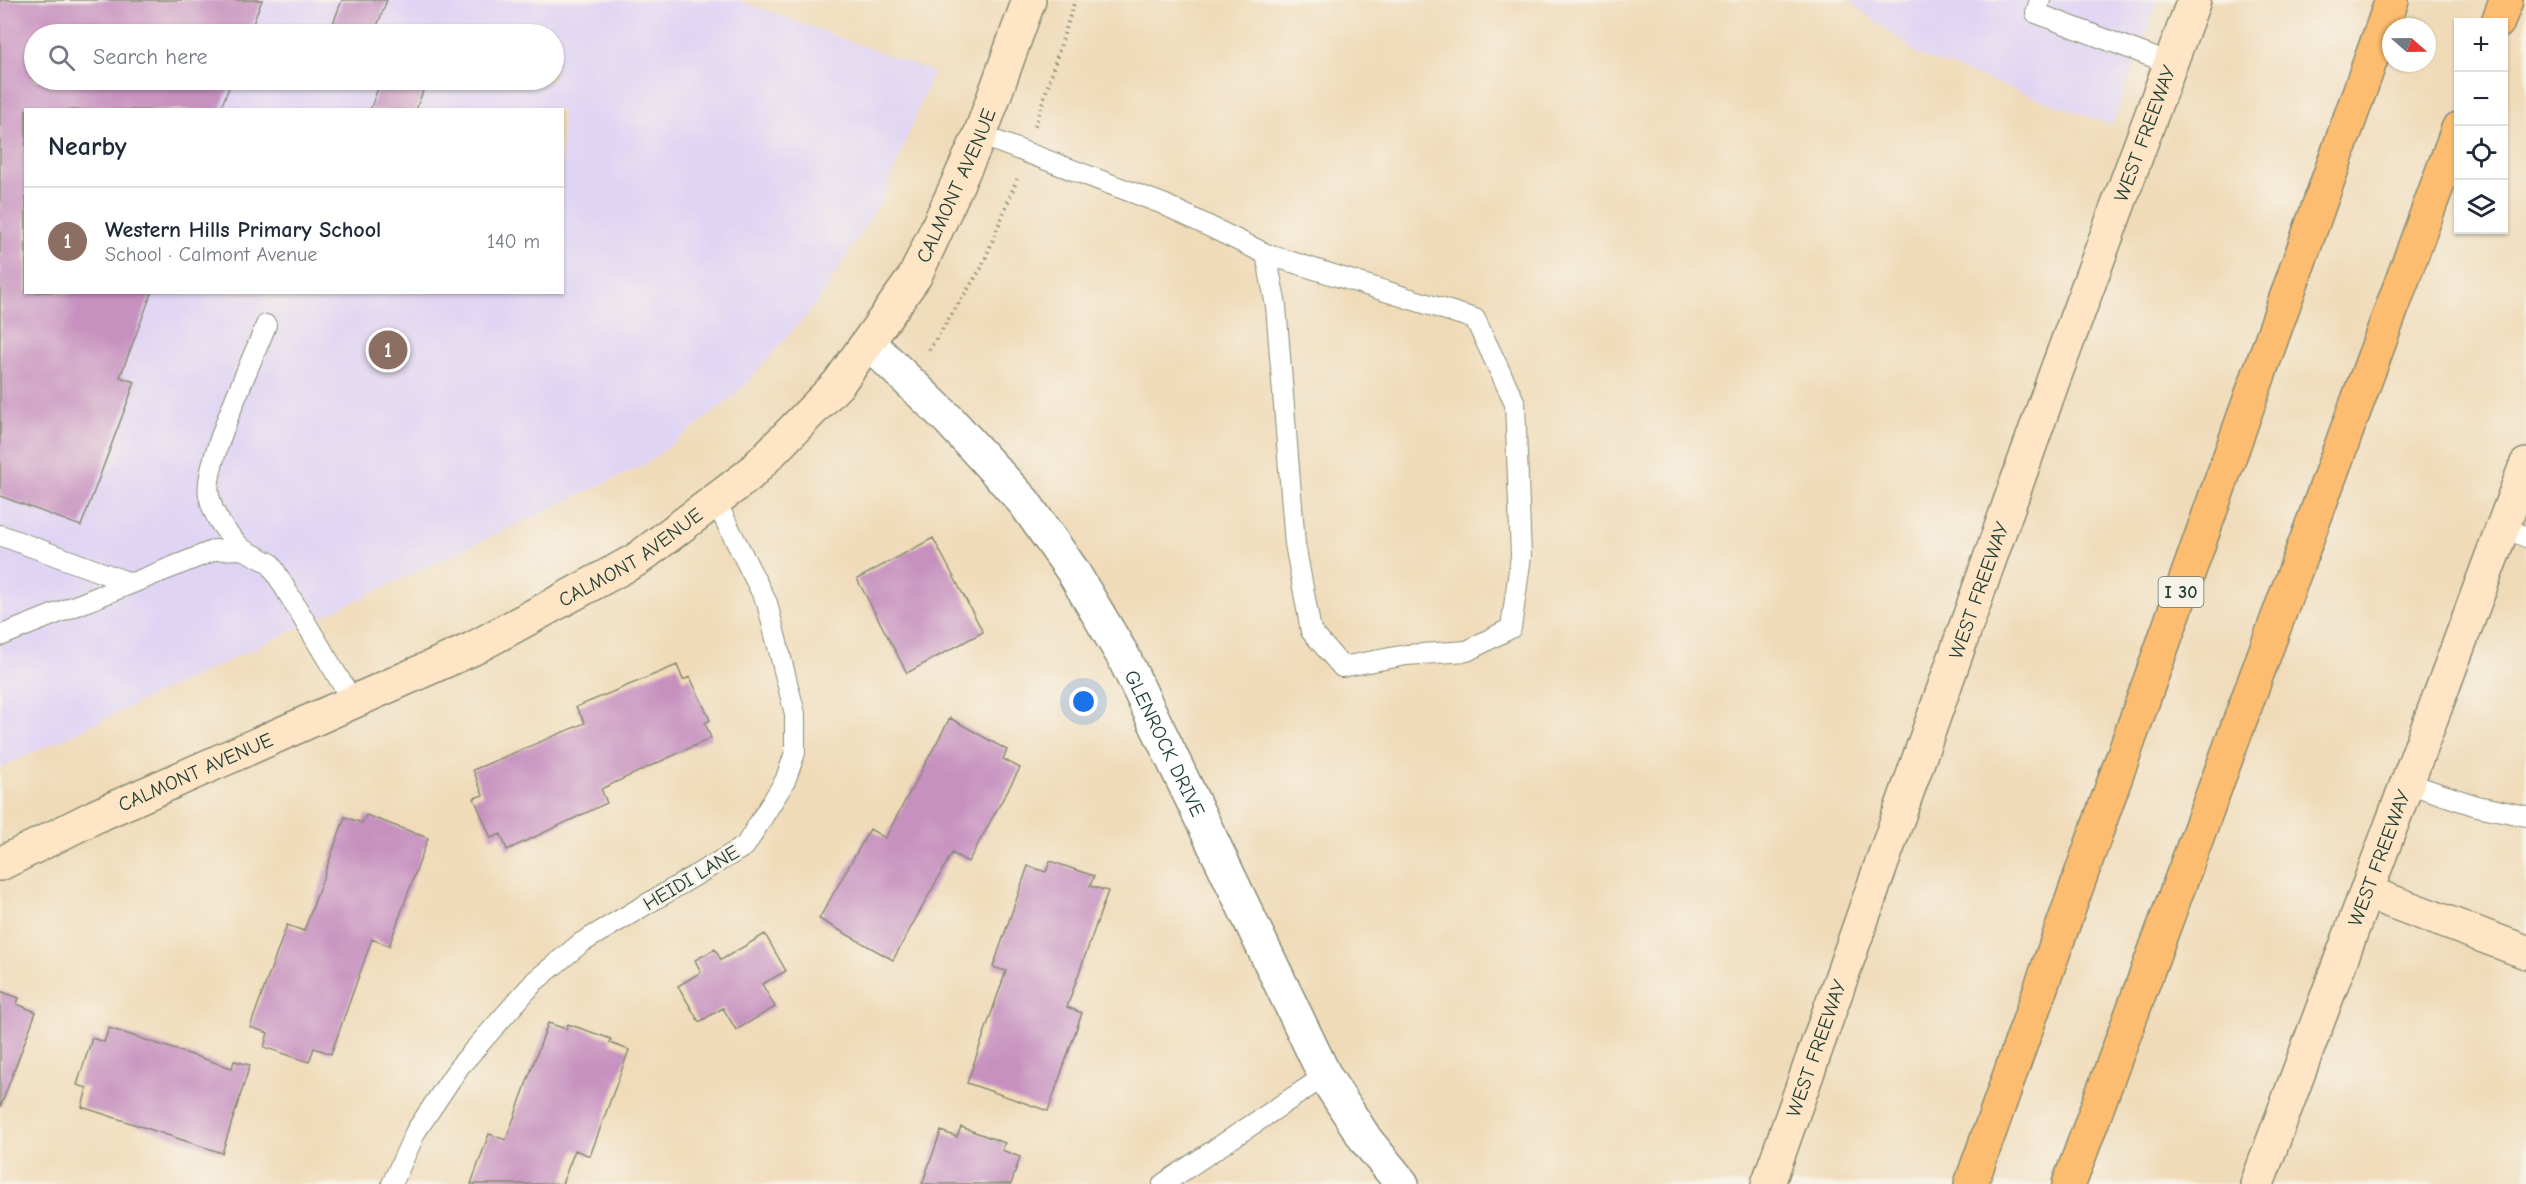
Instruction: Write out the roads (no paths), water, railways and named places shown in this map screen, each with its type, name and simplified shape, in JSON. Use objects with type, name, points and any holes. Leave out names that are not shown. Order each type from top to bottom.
[{"type":"highway","name":"I 30","points":[[1971,1184],[2392,0]]},
{"type":"highway","points":[[2499,18],[2506,0]]},
{"type":"highway","points":[[2069,1184],[2454,140]]},
{"type":"main road","name":"CALMONT AVENUE","points":[[0,864],[96,816],[472,649],[636,560],[749,475],[838,384],[915,276],[980,135],[1029,0]]},
{"type":"main road","name":"WEST FREEWAY","points":[[1768,1184],[2050,389],[2194,0]]},
{"type":"main road","name":"WEST FREEWAY","points":[[2257,1184],[2407,783],[2514,532],[2526,465]]},
{"type":"main road","points":[[2366,892],[2526,952]]},
{"type":"street","name":"GLENROCK DRIVE","points":[[869,343],[949,420],[1024,502],[1078,580],[1123,656],[1325,1076],[1366,1140],[1402,1184]]},
{"type":"lane","points":[[2040,0],[2036,13],[2171,64]]},
{"type":"lane","points":[[980,135],[1028,151],[1163,204],[1266,254],[1474,319],[1515,403],[1521,556],[1511,628],[1467,651],[1406,655],[1342,667],[1311,631],[1295,544],[1276,306],[1266,254]]},
{"type":"lane","points":[[266,325],[213,460],[208,494],[218,522],[243,549],[270,563],[353,702]]},
{"type":"lane","name":"HEIDI LANE","points":[[392,1184],[416,1131],[459,1067],[535,981],[581,944],[745,846],[785,781],[795,753],[795,714],[767,603],[715,500]]},
{"type":"lane","points":[[0,535],[130,583]]},
{"type":"lane","points":[[0,636],[215,550],[243,549]]},
{"type":"lane","points":[[2407,783],[2477,806],[2526,816]]},
{"type":"lane","points":[[1163,1184],[1325,1076]]},
{"type":"place","name":"Western Hills Primary School","points":[[388,350]]}]
